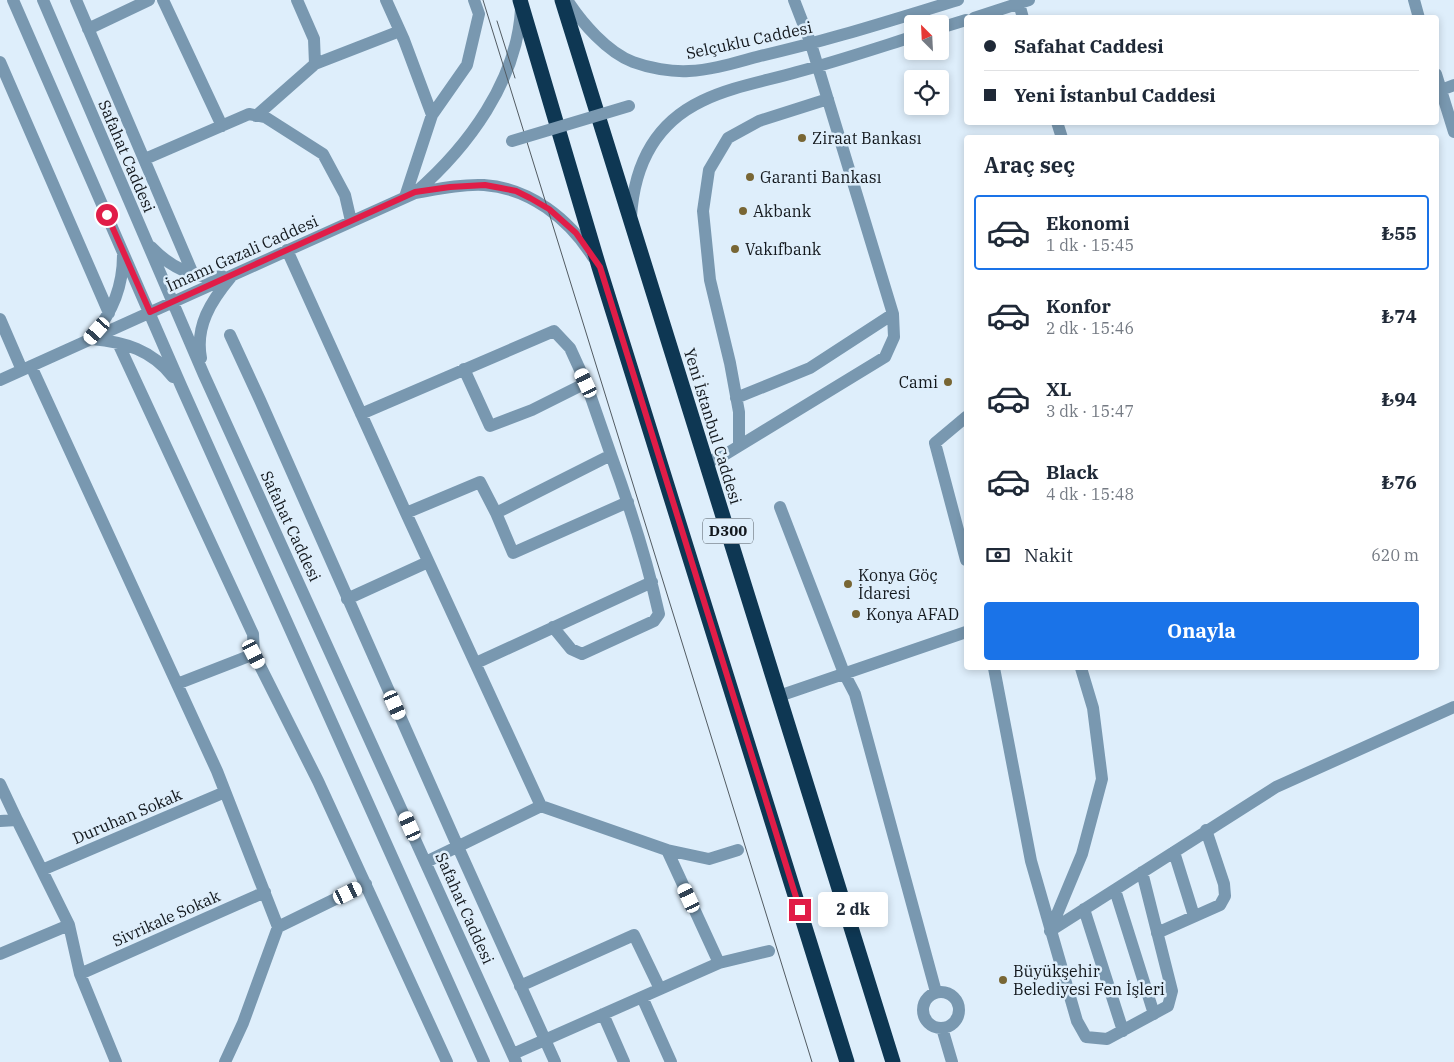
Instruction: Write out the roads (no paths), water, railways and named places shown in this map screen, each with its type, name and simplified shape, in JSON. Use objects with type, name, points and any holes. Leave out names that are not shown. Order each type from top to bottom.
[{"type":"highway","name":"Yeni İstanbul Caddesi","points":[[562,0],[893,1062]]},
{"type":"highway","points":[[520,2],[600,267]]},
{"type":"highway","name":"D300","points":[[600,267],[847,1062]]},
{"type":"street","points":[[13,0],[182,388],[484,1062]]},
{"type":"street","name":"Safahat Caddesi","points":[[43,0],[204,375],[515,1058]]},
{"type":"street","points":[[76,0],[193,274]]},
{"type":"street","points":[[88,29],[150,0]]},
{"type":"street","points":[[163,0],[222,126]]},
{"type":"street","points":[[296,0],[314,39],[315,64]]},
{"type":"street","points":[[386,0],[432,115]]},
{"type":"street","points":[[410,195],[432,115],[467,65],[479,14],[474,0]]},
{"type":"street","name":"Selçuklu Caddesi","points":[[567,0],[590,29],[615,52],[632,62],[650,67],[688,71],[709,68],[811,44],[958,0]]},
{"type":"street","points":[[706,463],[739,446],[885,357],[894,337],[893,314],[811,44],[794,0]]},
{"type":"street","points":[[1414,0],[1418,15]]},
{"type":"street","points":[[982,15],[1022,1],[1023,15]]},
{"type":"street","points":[[410,195],[435,175],[464,145],[474,131],[510,62],[520,26],[520,2]]},
{"type":"street","points":[[949,25],[964,21]]},
{"type":"street","points":[[256,116],[315,64],[400,31]]},
{"type":"street","points":[[631,222],[632,201],[639,169],[655,140],[676,117],[701,101],[718,94],[818,67],[904,40]]},
{"type":"street","points":[[0,62],[4,84],[109,312]]},
{"type":"street","points":[[1439,84],[1454,132]]},
{"type":"street","points":[[1441,90],[1454,85]]},
{"type":"street","points":[[739,446],[739,412],[730,363],[710,280],[703,211],[709,170],[728,138],[759,121],[828,99]]},
{"type":"street","points":[[512,141],[629,106]]},
{"type":"street","points":[[145,159],[249,114],[265,117],[323,154],[345,196],[352,221]]},
{"type":"street","points":[[410,195],[485,185],[516,191],[549,209],[565,222],[576,233],[600,267]]},
{"type":"street","name":"İmamı Gazali Caddesi","points":[[0,380],[410,195]]},
{"type":"street","points":[[146,242],[169,263],[193,274],[214,278],[232,275]]},
{"type":"street","points":[[288,250],[428,562],[541,806]]},
{"type":"street","points":[[90,339],[104,323],[109,312],[121,279],[123,251]]},
{"type":"street","points":[[204,375],[199,337],[202,324],[212,301],[232,275]]},
{"type":"street","points":[[736,398],[810,368],[893,314]]},
{"type":"street","points":[[0,319],[27,368],[177,684],[225,792],[278,927],[243,1024],[225,1062]]},
{"type":"street","points":[[361,414],[554,330],[570,348],[586,383],[628,502],[652,582],[659,614],[657,618],[582,654],[572,649],[553,627]]},
{"type":"street","points":[[230,335],[555,1062]]},
{"type":"street","points":[[90,339],[118,343],[146,352],[168,370],[182,388]]},
{"type":"street","points":[[118,343],[253,634],[254,654],[318,781],[446,1062]]},
{"type":"street","points":[[464,369],[490,426],[532,410],[586,383]]},
{"type":"street","points":[[964,419],[934,443],[964,553]]},
{"type":"street","points":[[496,513],[611,455]]},
{"type":"street","points":[[406,513],[480,482],[514,553],[628,502]]},
{"type":"street","points":[[780,507],[844,673],[855,694],[936,992]]},
{"type":"street","points":[[347,599],[428,562]]},
{"type":"street","points":[[476,663],[652,582]]},
{"type":"street","points":[[779,696],[964,633]]},
{"type":"street","points":[[177,684],[254,654]]},
{"type":"street","points":[[994,670],[1031,861],[1077,1021],[1086,1038],[1107,1039],[1168,1006],[1172,990],[1142,872]]},
{"type":"street","points":[[1050,931],[1082,854],[1102,779],[1092,708],[1082,670]]},
{"type":"street","points":[[1050,931],[1276,787],[1454,707]]},
{"type":"street","points":[[0,784],[69,924],[80,974],[116,1062]]},
{"type":"street","name":"Duruhan Sokak","points":[[42,870],[225,792]]},
{"type":"street","points":[[426,862],[541,806],[667,850],[709,859],[738,850]]},
{"type":"street","points":[[0,821],[17,820]]},
{"type":"street","points":[[1157,933],[1220,905],[1226,896],[1224,884],[1206,830]]},
{"type":"street","points":[[667,850],[719,963]]},
{"type":"street","points":[[1174,852],[1194,916]]},
{"type":"street","points":[[278,927],[366,884]]},
{"type":"street","points":[[1115,890],[1154,1014]]},
{"type":"street","name":"Sivrikale Sokak","points":[[80,974],[264,892]]},
{"type":"street","points":[[1084,909],[1124,1030]]},
{"type":"street","points":[[0,954],[69,924]]},
{"type":"street","points":[[520,986],[634,935],[660,989]]},
{"type":"street","points":[[515,1058],[545,1040],[719,963],[769,951]]},
{"type":"street","points":[[936,992],[947,992],[956,998],[960,1007],[958,1017],[952,1025],[942,1028],[931,1026],[924,1018],[923,1007],[927,998],[936,992]]},
{"type":"street","points":[[642,997],[671,1062]]},
{"type":"street","points":[[603,1014],[624,1062]]},
{"type":"street","points":[[942,1028],[952,1062]]},
{"type":"tram line","points":[[483,0],[812,1062]]},
{"type":"tram line","points":[[497,21],[515,78]]},
{"type":"place","name":"Ziraat Bankası","points":[[802,138]]},
{"type":"place","name":"Garanti Bankası","points":[[750,177]]},
{"type":"place","name":"Akbank","points":[[743,211]]},
{"type":"place","name":"Vakıfbank","points":[[735,249]]},
{"type":"place","name":"Cami","points":[[948,382]]},
{"type":"place","name":"Konya Göç İdaresi","points":[[848,584]]},
{"type":"place","name":"Konya AFAD","points":[[856,614]]},
{"type":"place","name":"Büyükşehir Belediyesi Fen İşleri","points":[[1003,980]]}]
